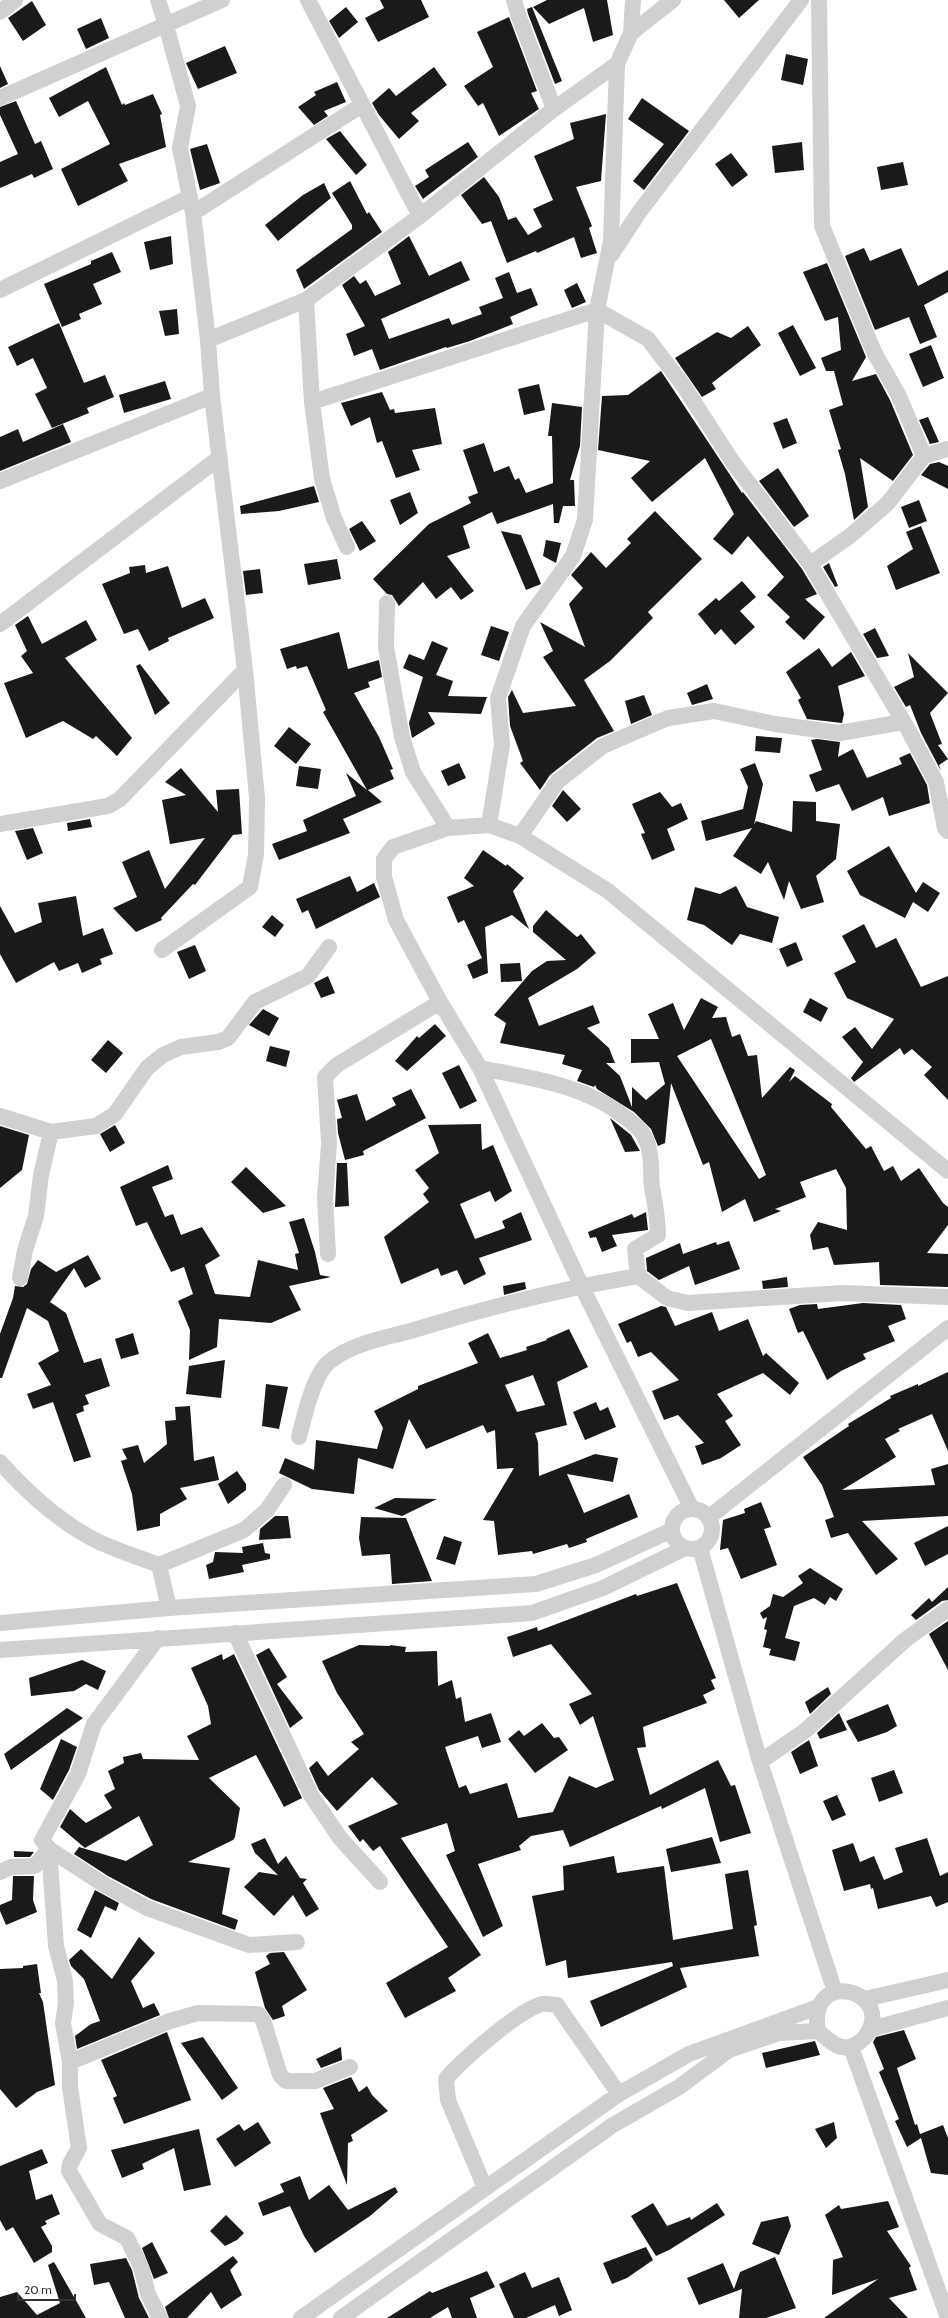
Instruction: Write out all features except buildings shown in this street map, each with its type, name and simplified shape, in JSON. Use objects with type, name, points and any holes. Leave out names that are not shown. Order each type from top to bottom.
[{"type":"street","points":[[0,12],[15,0]]},
{"type":"street","points":[[158,0],[188,106],[180,148],[193,213],[208,340],[212,396],[245,670],[258,798],[256,854],[250,887],[162,950]]},
{"type":"street","points":[[0,98],[222,0]]},
{"type":"street","points":[[308,0],[420,216]]},
{"type":"street","points":[[514,0],[518,17],[554,109]]},
{"type":"street","points":[[489,825],[502,745],[498,698],[523,626],[573,556],[585,520],[597,310],[612,241],[617,64],[631,33],[633,0]]},
{"type":"street","points":[[631,33],[674,0]]},
{"type":"street","points":[[606,264],[640,211],[801,0]]},
{"type":"street","points":[[819,0],[822,226],[874,352],[899,396],[924,456]]},
{"type":"street","points":[[208,340],[306,300],[420,216],[554,109],[617,64]]},
{"type":"street","points":[[193,213],[362,105]]},
{"type":"street","points":[[0,290],[190,197]]},
{"type":"street","points":[[306,300],[312,402],[322,479],[334,518],[347,547]]},
{"type":"street","points":[[312,402],[597,310],[648,339],[683,385],[732,461],[810,564],[903,722],[936,782],[946,828],[948,831]]},
{"type":"street","points":[[0,481],[212,396]]},
{"type":"street","points":[[810,564],[850,536],[888,503],[924,456],[948,449]]},
{"type":"street","points":[[0,624],[219,458]]},
{"type":"street","points":[[387,603],[386,647],[402,738],[413,772],[448,828]]},
{"type":"street","points":[[0,824],[108,806],[120,799],[245,670]]},
{"type":"street","points":[[520,836],[558,781],[603,746],[668,718],[714,710],[775,724],[840,733],[903,722]]},
{"type":"street","points":[[692,1509],[581,1285],[480,1068],[440,1002],[396,920],[384,877],[384,859],[393,847],[448,828],[489,825],[520,836],[608,891],[948,1171]]},
{"type":"street","points":[[0,1116],[51,1132],[96,1126],[115,1114],[147,1068],[163,1055],[181,1047],[218,1042],[228,1038],[255,1002],[308,976],[329,947]]},
{"type":"street","points":[[328,1254],[326,1198],[329,1143],[325,1076],[337,1065],[440,1002]]},
{"type":"street","points":[[480,1068],[561,1084],[600,1100],[638,1128],[647,1141],[651,1157],[652,1186],[658,1217],[658,1235],[635,1249],[638,1276]]},
{"type":"street","points":[[20,1278],[25,1250],[36,1216],[41,1175],[51,1132]]},
{"type":"street","points":[[299,1437],[313,1387],[328,1363],[357,1346],[505,1302],[581,1285],[638,1276],[667,1298],[688,1303],[842,1293],[948,1297]]},
{"type":"street","points":[[708,1518],[948,1328]]},
{"type":"street","points":[[0,1462],[13,1476],[64,1520],[95,1540],[159,1565],[244,1530],[267,1510],[284,1484]]},
{"type":"street","points":[[0,1650],[532,1613],[603,1588],[693,1548],[711,1537],[712,1529],[708,1518],[699,1511],[692,1509],[678,1516],[672,1530],[674,1538],[693,1548],[760,1762],[835,1992]]},
{"type":"street","points":[[0,1623],[169,1608],[536,1584],[596,1565],[672,1530]]},
{"type":"street","points":[[159,1565],[169,1608]]},
{"type":"street","points":[[760,1762],[806,1730],[905,1640],[948,1609]]},
{"type":"street","points":[[235,1633],[311,1795],[340,1838],[380,1882]]},
{"type":"street","points":[[158,1638],[94,1724],[78,1774],[42,1840],[49,1849],[103,1884],[147,1908],[250,1945],[297,1942]]},
{"type":"street","points":[[0,1872],[11,1868],[35,1866],[49,1849]]},
{"type":"street","points":[[49,1849],[56,1946],[65,1981],[66,2003],[63,2022],[70,2062],[70,2087],[79,2148],[70,2164],[70,2171],[100,2224],[127,2238],[141,2267],[148,2294],[160,2318]]},
{"type":"street","points":[[865,1999],[948,1980]]},
{"type":"street","points":[[851,1991],[865,1999],[871,2009],[873,2019],[871,2029],[863,2041],[851,2047],[838,2047],[818,2031],[815,2017],[818,2007],[826,1996],[835,1992],[851,1991]]},
{"type":"street","points":[[485,2188],[448,2100],[446,2079],[455,2068],[520,2015],[543,2004],[557,2005],[619,2094]]},
{"type":"street","points":[[301,2318],[619,2094],[689,2054],[818,2007]]},
{"type":"street","points":[[871,2029],[948,2008]]},
{"type":"street","points":[[70,2062],[170,2021],[198,2013],[258,2014],[263,2020],[280,2075],[286,2081],[316,2081],[350,2067]]},
{"type":"street","points":[[341,2318],[613,2125],[679,2087],[729,2050],[780,2033],[818,2031]]},
{"type":"street","points":[[851,2047],[948,2318]]}]
